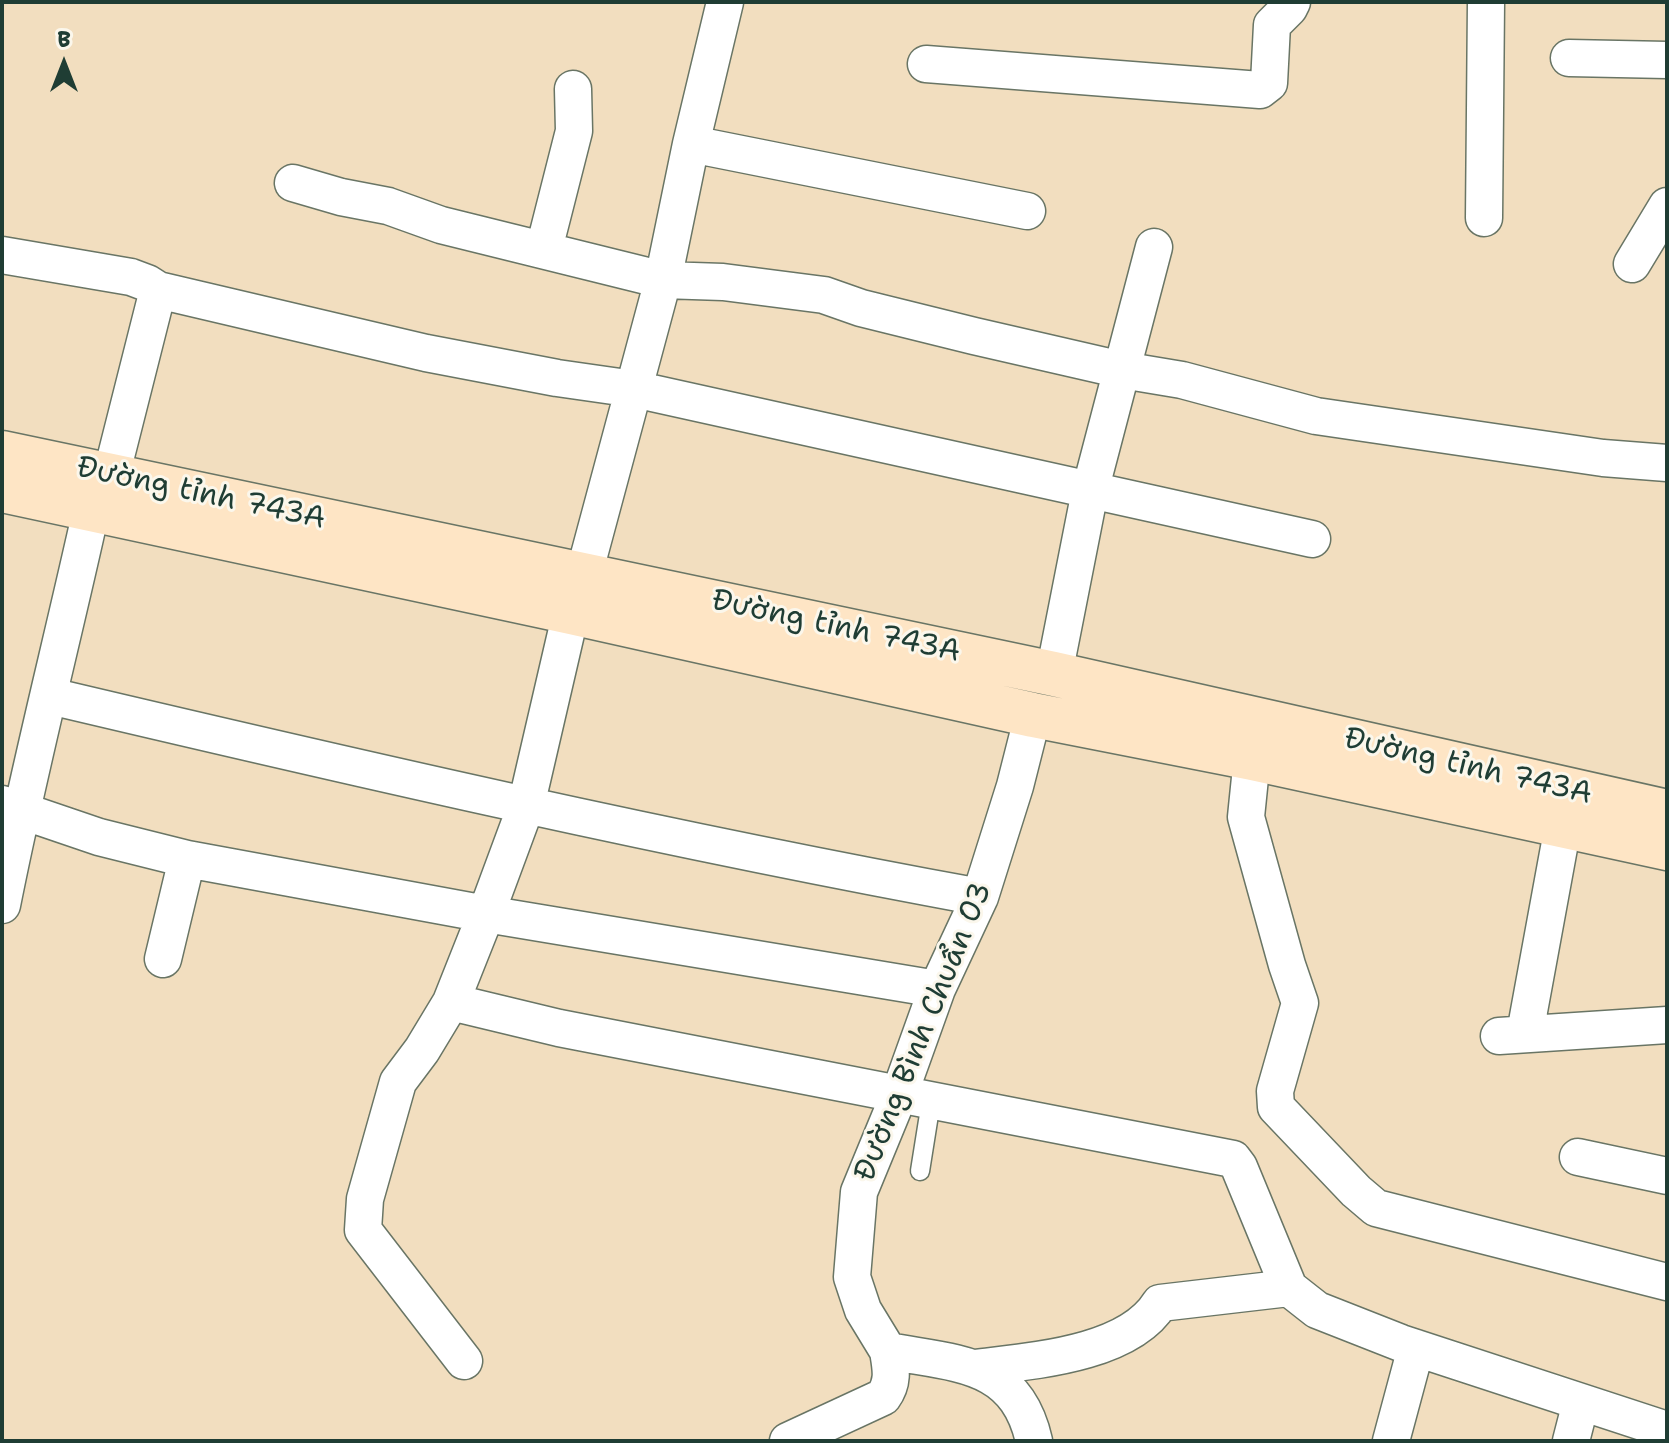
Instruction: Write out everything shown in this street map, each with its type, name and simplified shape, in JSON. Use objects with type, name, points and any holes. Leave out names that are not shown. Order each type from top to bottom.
[{"type":"main road","name":"Đường tỉnh 743A","points":[[2,453],[101,493]]},
{"type":"main road","name":"Đường tỉnh 743A","points":[[2,490],[101,493],[578,593],[1054,674],[1667,812]]},
{"type":"main road","name":"Đường tỉnh 743A","points":[[578,593],[1033,715],[1252,758],[1667,848]]},
{"type":"street","points":[[464,1361],[363,1230],[365,1199],[398,1082],[451,1002],[526,806],[578,593],[663,280],[725,2]]},
{"type":"street","points":[[926,64],[1260,90],[1269,83],[1272,25],[1292,2]]},
{"type":"street","points":[[1484,218],[1486,2]]},
{"type":"street","points":[[1569,58],[1667,60]]},
{"type":"street","points":[[544,249],[574,131],[573,89]]},
{"type":"street","points":[[691,144],[1027,211]]},
{"type":"street","points":[[293,183],[388,206],[441,225],[663,280],[723,282],[824,295],[861,308],[1122,370],[1182,380],[1316,416],[1603,458],[1667,463]]},
{"type":"street","points":[[1632,264],[1667,206]]},
{"type":"street","points":[[1054,674],[1090,491],[1154,247]]},
{"type":"street","points":[[2,255],[131,277],[158,290],[426,353],[634,389],[1312,539]]},
{"type":"street","points":[[2,905],[11,808],[50,696],[101,493],[158,290]]},
{"type":"street","points":[[50,696],[324,761],[779,861],[980,897]]},
{"type":"street","name":"Đường Bình Chuẩn 03","points":[[888,1351],[863,1310],[852,1277],[859,1192],[915,1099],[937,989],[980,897],[1015,786],[1033,715]]},
{"type":"street","points":[[1252,758],[1246,817],[1300,1003],[1275,1091],[1276,1107],[1376,1208],[1667,1282]]},
{"type":"street","points":[[11,808],[99,837],[187,859],[486,914],[937,989]]},
{"type":"street","points":[[1563,826],[1512,1035],[1667,1025]]},
{"type":"street","points":[[163,959],[187,859]]},
{"type":"street","points":[[451,1002],[575,1031],[1233,1159],[1289,1288],[1317,1310],[1416,1348],[1667,1430]]},
{"type":"street","points":[[1578,1157],[1667,1176]]},
{"type":"street","points":[[788,1441],[883,1397],[892,1376],[888,1351],[975,1368],[1036,1361],[1106,1343],[1133,1330],[1152,1316],[1160,1303],[1289,1288]]},
{"type":"street","points":[[1391,1441],[1416,1348]]},
{"type":"street","points":[[975,1368],[1010,1389],[1029,1419],[1034,1441]]},
{"type":"street","points":[[1571,1441],[1581,1402]]},
{"type":"lane","points":[[915,1099],[920,1171]]}]
